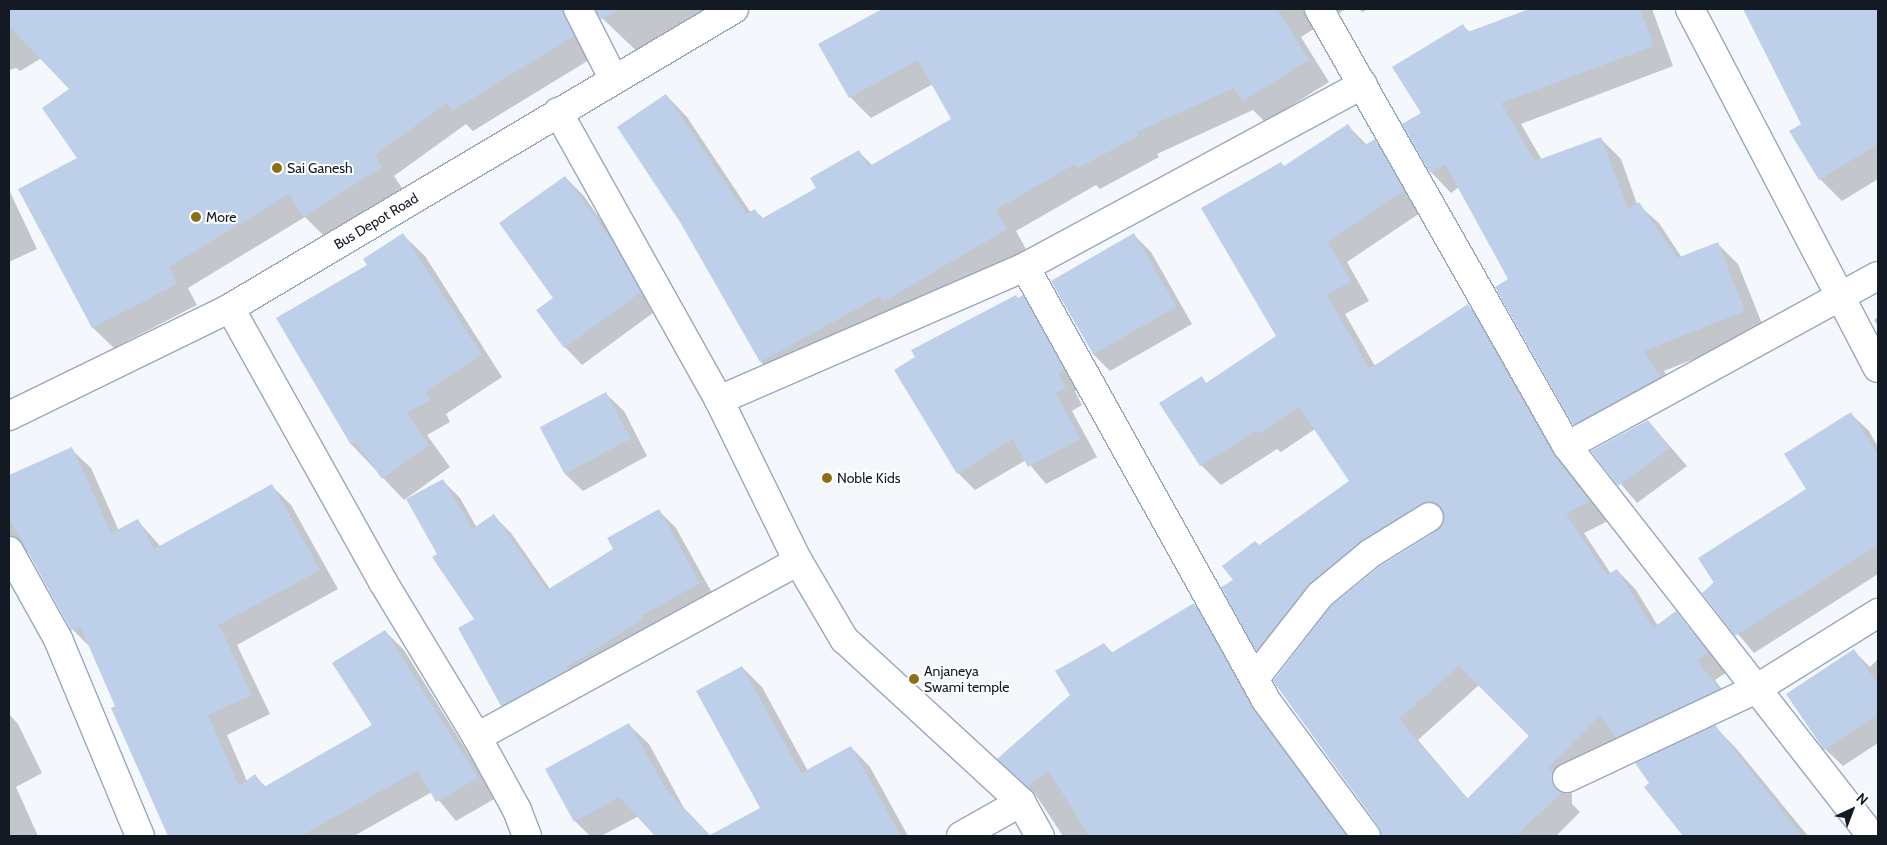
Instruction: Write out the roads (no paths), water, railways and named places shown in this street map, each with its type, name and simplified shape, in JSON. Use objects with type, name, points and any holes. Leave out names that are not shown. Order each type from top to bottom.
[{"type":"street","points":[[578,9],[614,78]]},
{"type":"street","name":"Bus Depot Road","points":[[9,416],[230,308],[614,78],[734,9]]},
{"type":"street","points":[[1319,9],[1567,446],[1872,836]]},
{"type":"street","points":[[1690,9],[1878,368]]},
{"type":"street","points":[[719,400],[1024,267],[1363,84]]},
{"type":"street","points":[[558,112],[719,400],[798,561],[844,639],[1021,802],[1040,836]]},
{"type":"street","points":[[1024,267],[1265,699],[1366,836]]},
{"type":"street","points":[[1567,446],[1878,276]]},
{"type":"street","points":[[230,308],[383,582],[477,737],[517,810],[528,836]]},
{"type":"street","points":[[1254,678],[1320,595],[1371,553],[1429,517]]},
{"type":"street","points":[[9,550],[58,640],[140,836]]},
{"type":"street","points":[[477,737],[798,561]]},
{"type":"street","points":[[1567,778],[1756,689],[1878,613]]},
{"type":"street","points":[[961,836],[1021,802]]},
{"type":"place","name":"Sai Ganesh","points":[[277,168]]},
{"type":"place","name":"More","points":[[196,217]]},
{"type":"place","name":"Noble Kids","points":[[827,478]]},
{"type":"place","name":"Anjaneya Swami temple","points":[[914,679]]}]
